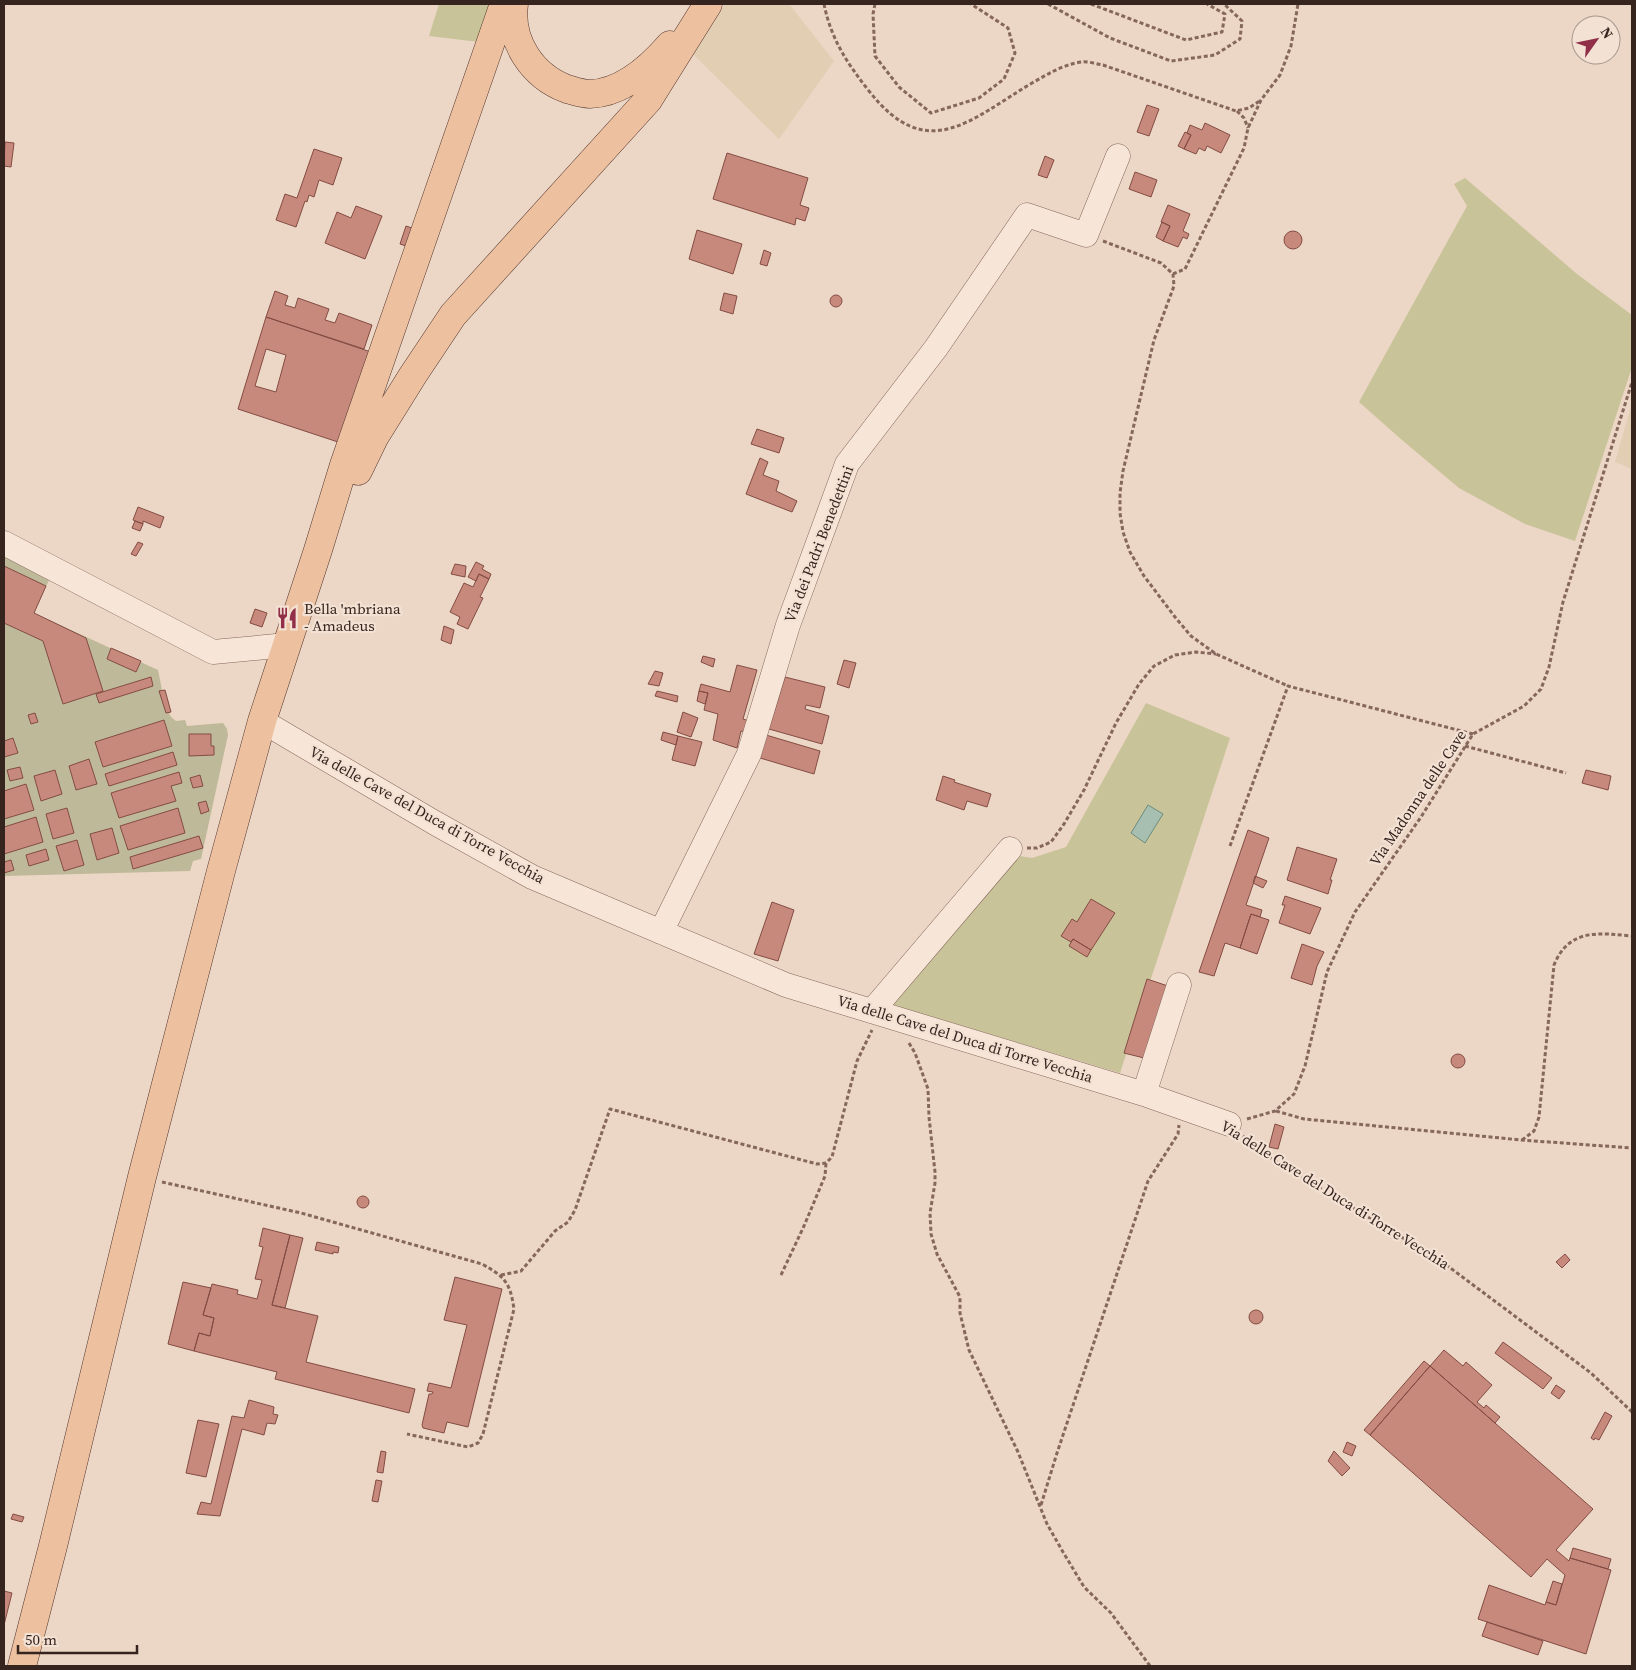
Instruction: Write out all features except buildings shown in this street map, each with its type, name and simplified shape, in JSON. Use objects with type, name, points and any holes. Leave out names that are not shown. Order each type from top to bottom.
[{"type":"main road","points":[[22,1666],[53,1546],[142,1177],[262,721],[344,465],[504,4]]},
{"type":"main road","points":[[514,4],[515,29],[520,47],[532,65],[546,78],[560,86],[590,94],[608,90],[625,83],[647,70],[707,4]]},
{"type":"main road","points":[[318,550],[375,436],[438,336],[453,315],[648,100],[707,4]]},
{"type":"main road","points":[[400,303],[399,335],[405,344],[413,349],[424,347],[438,336]]},
{"type":"street","points":[[1086,235],[1118,156]]},
{"type":"street","name":"Via dei Padri Benedettini","points":[[662,932],[749,754],[788,625],[847,464],[936,348],[1027,215],[1086,235]]},
{"type":"street","points":[[4,543],[213,652],[287,645]]},
{"type":"street","name":"Via delle Cave del Duca di Torre Vecchia","points":[[262,721],[435,823],[532,877],[786,985],[1144,1094],[1230,1124]]},
{"type":"street","points":[[884,1014],[1010,849]]},
{"type":"street","points":[[1144,1094],[1179,985]]},
{"type":"path","points":[[824,4],[831,31],[851,67],[874,97],[894,117],[909,126],[927,131],[948,130],[974,119],[1055,70],[1083,62],[1103,65],[1236,111],[1244,118],[1248,128]]},
{"type":"path","points":[[875,4],[873,14],[875,56],[899,88],[931,113],[980,98],[1004,79],[1015,53],[1008,28],[971,4]]},
{"type":"path","points":[[1048,4],[1110,38],[1171,61],[1215,55],[1240,39],[1242,21],[1224,4]]},
{"type":"path","points":[[1091,4],[1186,40],[1222,32],[1225,14],[1207,4]]},
{"type":"path","points":[[1173,274],[1185,269],[1244,148],[1248,128],[1261,100],[1280,75],[1291,46],[1298,4]]},
{"type":"path","points":[[1236,111],[1250,108],[1261,100]]},
{"type":"path","points":[[1086,235],[1161,263],[1173,274],[1174,286],[1154,340],[1136,410],[1120,493],[1120,513],[1123,532],[1130,552],[1144,576],[1191,636],[1216,654],[1288,686],[1473,734]]},
{"type":"path","name":"Via Madonna delle Cave","points":[[1230,1124],[1275,1111],[1294,1094],[1304,1066],[1327,972],[1355,912],[1421,817],[1473,734],[1524,706],[1541,689],[1549,667],[1564,602],[1632,382]]},
{"type":"path","points":[[1010,849],[1037,848],[1051,842],[1084,790],[1116,723],[1139,684],[1154,666],[1176,655],[1196,652],[1216,654]]},
{"type":"path","points":[[1230,846],[1288,686]]},
{"type":"path","points":[[1465,746],[1566,773]]},
{"type":"path","points":[[1521,1140],[1534,1131],[1539,1117],[1554,965],[1558,956],[1567,944],[1582,935],[1599,933],[1632,936]]},
{"type":"path","points":[[501,1275],[521,1271],[549,1237],[568,1222],[575,1210],[610,1109],[817,1164],[826,1163],[832,1157],[860,1054],[884,1014],[904,1034],[915,1053],[928,1089],[935,1172],[930,1213],[931,1234],[937,1254],[960,1297],[960,1313],[969,1350],[1018,1452],[1047,1524],[1084,1587],[1111,1613],[1150,1666]]},
{"type":"path","points":[[1041,1507],[1057,1453],[1148,1181],[1178,1134],[1180,1107]]},
{"type":"path","points":[[1275,1111],[1304,1119],[1521,1140],[1632,1148]]},
{"type":"path","name":"Via delle Cave del Duca di Torre Vecchia","points":[[1230,1124],[1264,1154],[1440,1261],[1591,1373],[1632,1412]]},
{"type":"path","points":[[781,1275],[825,1176],[826,1163]]},
{"type":"path","points":[[142,1177],[301,1213],[482,1264],[501,1275],[512,1291],[514,1309],[484,1434],[478,1443],[468,1447],[407,1434]]},
{"type":"shaded area","points":[[439,4],[491,4],[479,42],[429,36]]},
{"type":"shaded area","points":[[725,4],[789,4],[834,61],[779,139],[691,52]]},
{"type":"shaded area","points":[[1465,178],[1577,274],[1632,315],[1632,367],[1575,541],[1525,524],[1459,488],[1359,402],[1467,206],[1454,184]]},
{"type":"shaded area","points":[[1632,403],[1632,469],[1615,462]]},
{"type":"shaded area","points":[[4,556],[50,578],[34,613],[158,670],[162,690],[165,690],[171,712],[169,713],[176,721],[185,720],[187,726],[223,723],[227,729],[228,735],[201,859],[193,861],[190,871],[4,876]]},
{"type":"shaded area","points":[[1146,703],[1230,738],[1120,1073],[886,1003],[1013,855],[1032,858],[1066,847]]},
{"type":"shaded area","points":[[1148,805],[1163,814],[1145,843],[1131,833]]},
{"type":"place","name":"Bella 'mbriana - Amadeus","points":[[287,618]]}]
